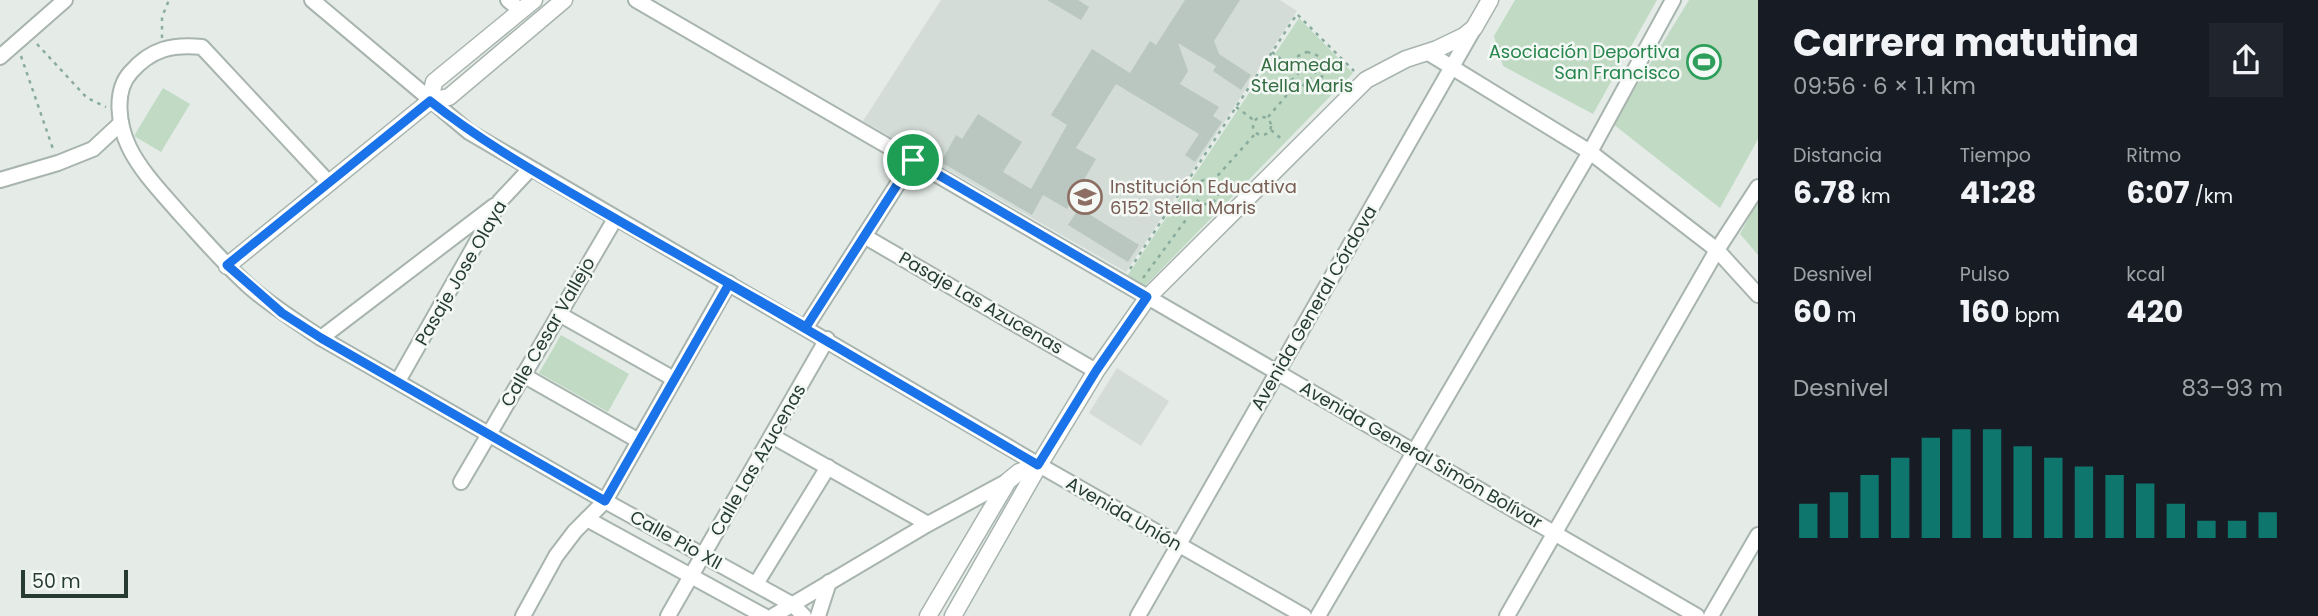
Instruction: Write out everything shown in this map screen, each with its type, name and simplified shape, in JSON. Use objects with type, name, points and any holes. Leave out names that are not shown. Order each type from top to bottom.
[{"type":"street","points":[[0,57],[65,0]]},
{"type":"street","name":"Avenida Unión","points":[[312,0],[469,132],[1038,465],[1304,616]]},
{"type":"street","points":[[430,101],[434,82],[514,5],[534,0]]},
{"type":"street","points":[[227,265],[430,101],[449,97],[564,0]]},
{"type":"street","name":"Avenida General Simón Bolívar","points":[[636,0],[1143,290],[1278,373],[1697,616]]},
{"type":"street","name":"Avenida General Córdova","points":[[1138,616],[1490,0]]},
{"type":"street","points":[[1318,616],[1590,152],[1673,0]]},
{"type":"street","points":[[953,616],[1038,465],[1143,290],[1366,80],[1406,59],[1455,41],[1474,28]]},
{"type":"street","points":[[0,180],[58,163],[93,149],[120,116],[126,77],[143,58],[161,48],[182,45],[202,47],[329,183]]},
{"type":"street","points":[[1427,52],[1590,152],[1717,250],[1758,295]]},
{"type":"street","name":"Calle Pio XII","points":[[120,116],[130,150],[159,189],[227,265],[282,313],[605,501],[793,605],[804,616]]},
{"type":"street","points":[[806,327],[913,160]]},
{"type":"street","name":"Pasaje Jose Olaya","points":[[398,381],[500,201],[530,169]]},
{"type":"street","points":[[1507,616],[1717,250],[1758,187]]},
{"type":"street","points":[[321,338],[500,201]]},
{"type":"street","name":"Calle Cesar Vallejo","points":[[460,482],[615,219]]},
{"type":"street","name":"Pasaje Las Azucenas","points":[[864,236],[1096,371]]},
{"type":"street","points":[[523,616],[556,556],[605,501],[729,284]]},
{"type":"street","points":[[559,314],[674,379]]},
{"type":"street","name":"Calle Las Azucenas","points":[[668,616],[827,340]]},
{"type":"street","points":[[523,375],[639,441]]},
{"type":"street","points":[[772,436],[928,524]]},
{"type":"street","points":[[773,616],[928,524],[1020,472],[1038,465]]},
{"type":"street","points":[[756,584],[828,467]]},
{"type":"street","points":[[928,616],[1008,481]]},
{"type":"street","name":"Calle Pio XII","points":[[587,519],[764,616]]},
{"type":"street","points":[[1711,616],[1758,535]]},
{"type":"street","points":[[818,616],[829,582]]},
{"type":"path","points":[[161,48],[162,17],[169,0]]},
{"type":"path","points":[[1127,275],[1297,14],[1356,73]]},
{"type":"path","points":[[22,38],[87,98],[120,116]]},
{"type":"path","points":[[22,38],[58,163]]},
{"type":"path","points":[[1272,52],[1298,74]]},
{"type":"path","points":[[1307,52],[1319,56],[1324,64],[1322,77],[1316,72],[1298,91],[1289,83],[1298,74],[1307,64],[1298,57],[1307,52]]},
{"type":"path","points":[[1309,80],[1330,100]]},
{"type":"path","points":[[1268,118],[1293,88]]},
{"type":"path","points":[[1236,107],[1255,121]]},
{"type":"path","points":[[1268,118],[1272,124],[1271,130],[1262,136],[1256,133],[1253,128],[1255,121],[1268,118]]},
{"type":"path","points":[[1271,130],[1287,143]]},
{"type":"path","points":[[1212,182],[1256,133]]},
{"type":"path","points":[[1188,180],[1196,186]]},
{"type":"path","points":[[1212,182],[1205,181],[1196,186],[1194,195],[1199,202],[1208,204],[1215,200],[1218,192]]},
{"type":"path","points":[[1212,182],[1218,192]]},
{"type":"path","points":[[1218,192],[1243,188]]},
{"type":"path","points":[[1143,290],[1199,202]]},
{"type":"path","points":[[1208,204],[1209,212]]},
{"type":"shaded area","name":"Institución Educativa 6152 Stella Maris","points":[[941,0],[1280,0],[1297,11],[1126,272],[863,121]]},
{"type":"shaded area","points":[[1117,368],[1169,401],[1141,446],[1089,413]]},
{"type":"green space","name":"Asociación Deportiva San Francisco","points":[[1515,0],[1657,0],[1593,114],[1503,66],[1494,36]]},
{"type":"green space","name":"Asociación Deportiva San Francisco","points":[[1689,0],[1758,0],[1758,139],[1720,208],[1613,124]]},
{"type":"green space","name":"Alameda Stella Maris","points":[[1299,18],[1353,73],[1144,287],[1128,275]]},
{"type":"green space","points":[[163,88],[190,104],[161,152],[134,136]]},
{"type":"green space","points":[[1758,200],[1758,255],[1740,234]]},
{"type":"green space","points":[[561,335],[629,374],[608,412],[539,373]]},
{"type":"building","points":[[1047,0],[1078,0],[1089,7],[1081,20]]},
{"type":"building","points":[[1185,0],[1240,0],[1214,41],[1219,54],[1251,75],[1241,90],[1213,71],[1216,66],[1178,43],[1188,71],[1180,84],[1219,107],[1213,116],[1222,122],[1195,162],[1185,155],[1199,134],[1116,84],[1076,148],[1096,159],[1067,209],[1043,195],[1032,215],[941,162],[956,135],[962,139],[978,114],[1022,142],[1003,172],[1031,189],[1067,125],[1051,115],[1092,49],[1130,73],[1150,41],[1156,45]]},
{"type":"building","points":[[1079,208],[1139,245],[1128,262],[1068,225]]},
{"type":"place","name":"Asociación Deportiva San Francisco","points":[[1704,62]]},
{"type":"place","name":"Institución Educativa 6152 Stella Maris","points":[[1085,197]]},
{"type":"route","points":[[430,101],[469,132],[530,169],[806,327],[913,160],[1147,297],[1096,371],[1038,465],[729,284],[605,501],[321,338],[282,313],[227,265],[430,101]]}]
